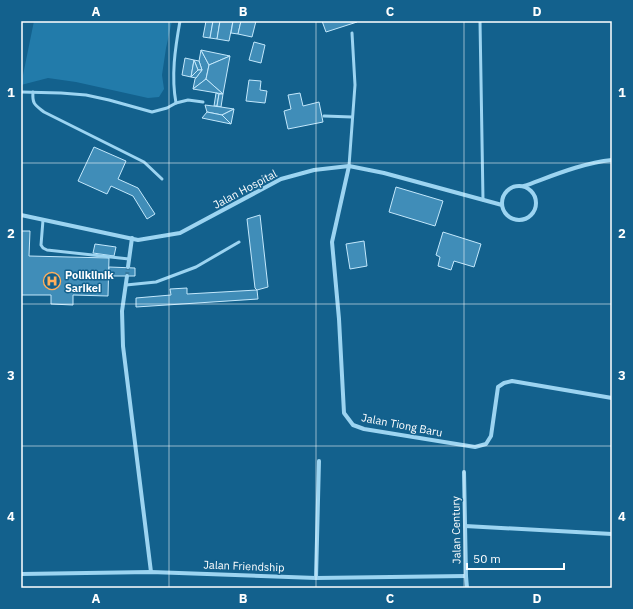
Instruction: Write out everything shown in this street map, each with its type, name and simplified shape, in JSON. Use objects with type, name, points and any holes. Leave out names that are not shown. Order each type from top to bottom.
[{"type":"street","points":[[524,186],[533,193],[536,203],[533,213],[528,217],[518,220],[512,218],[504,211],[502,200],[508,190],[513,187],[524,186],[567,171],[602,161],[612,160]]},
{"type":"street","name":"Jalan Hospital","points":[[21,216],[138,240],[180,233],[281,179],[314,170],[349,166],[399,177],[502,205]]},
{"type":"street","name":"Jalan Tiong Baru","points":[[349,166],[332,242],[339,319],[344,413],[353,425],[364,429],[475,447],[486,444],[491,436],[498,387],[504,383],[512,382],[612,398]]},
{"type":"street","points":[[128,267],[132,238]]},
{"type":"street","points":[[127,276],[122,311],[123,346],[151,572]]},
{"type":"street","points":[[316,578],[319,460]]},
{"type":"street","name":"Jalan Century","points":[[464,472],[467,588]]},
{"type":"street","points":[[465,526],[612,534]]},
{"type":"street","name":"Jalan Friendship","points":[[21,574],[151,572],[316,578],[466,576]]},
{"type":"lane","points":[[176,104],[173,71],[175,45],[180,21]]},
{"type":"lane","points":[[480,21],[484,200]]},
{"type":"lane","points":[[349,166],[355,85],[352,33]]},
{"type":"lane","points":[[21,92],[86,95],[152,112],[188,100],[202,102]]},
{"type":"lane","points":[[33,92],[32,100],[34,105],[44,112],[144,162],[162,179]]},
{"type":"lane","points":[[324,116],[352,117]]},
{"type":"lane","points":[[43,220],[42,245],[43,248],[47,250],[129,259]]},
{"type":"lane","points":[[126,284],[156,282],[196,267],[238,242]]},
{"type":"shaded area","points":[[34,21],[172,21],[162,75],[164,89],[159,97],[148,98],[76,82],[48,78],[21,85]]},
{"type":"building","points":[[206,21],[213,21],[210,38],[203,37]]},
{"type":"building","points":[[213,21],[220,21],[217,39],[210,38]]},
{"type":"building","points":[[220,21],[233,21],[229,41],[217,39]]},
{"type":"building","points":[[233,21],[241,21],[238,34],[231,33]]},
{"type":"building","points":[[241,21],[256,21],[252,37],[238,34]]},
{"type":"building","points":[[322,21],[356,21],[357,22],[326,32]]},
{"type":"building","points":[[254,42],[265,45],[261,63],[249,60]]},
{"type":"building","points":[[201,50],[209,65],[206,79],[193,89],[195,79],[202,70],[199,61]]},
{"type":"building","points":[[201,50],[230,56],[209,65]]},
{"type":"building","points":[[230,56],[223,94],[206,79],[209,65]]},
{"type":"building","points":[[185,58],[194,60],[191,77],[182,75]]},
{"type":"building","points":[[194,60],[199,61],[202,70],[198,70]]},
{"type":"building","points":[[194,60],[198,70],[191,77]]},
{"type":"building","points":[[198,70],[202,70],[196,78],[191,77]]},
{"type":"building","points":[[206,79],[223,94],[193,89]]},
{"type":"building","points":[[249,80],[261,81],[260,90],[267,91],[265,103],[246,101]]},
{"type":"building","points":[[216,93],[219,94],[217,106],[214,106]]},
{"type":"building","points":[[300,93],[303,106],[319,102],[323,122],[288,129],[284,111],[291,109],[288,95]]},
{"type":"building","points":[[219,94],[223,94],[221,107],[217,106]]},
{"type":"building","points":[[205,105],[234,109],[222,115],[207,112]]},
{"type":"building","points":[[234,109],[231,124],[222,115]]},
{"type":"building","points":[[207,112],[222,115],[231,124],[202,118]]},
{"type":"building","points":[[94,147],[126,161],[118,179],[138,188],[155,214],[147,219],[133,196],[111,186],[107,194],[78,181]]},
{"type":"building","points":[[396,187],[443,201],[435,226],[389,212]]},
{"type":"building","points":[[260,215],[268,287],[257,290],[255,288],[247,219]]},
{"type":"building","points":[[21,231],[30,231],[29,256],[109,258],[108,296],[73,295],[73,305],[51,304],[51,295],[21,295]]},
{"type":"building","points":[[443,232],[481,244],[474,267],[454,261],[451,270],[438,266],[440,257],[436,255]]},
{"type":"building","points":[[364,241],[367,266],[350,269],[346,244]]},
{"type":"building","points":[[95,244],[116,247],[114,256],[93,253]]},
{"type":"building","points":[[109,267],[135,268],[135,276],[109,276]]},
{"type":"building","points":[[187,288],[187,294],[257,290],[258,299],[136,307],[136,298],[171,295],[170,289]]},
{"type":"tunnel","points":[[127,276],[128,267]]},
{"type":"place","name":"Poliklinik Sarikei","points":[[52,281]]}]
